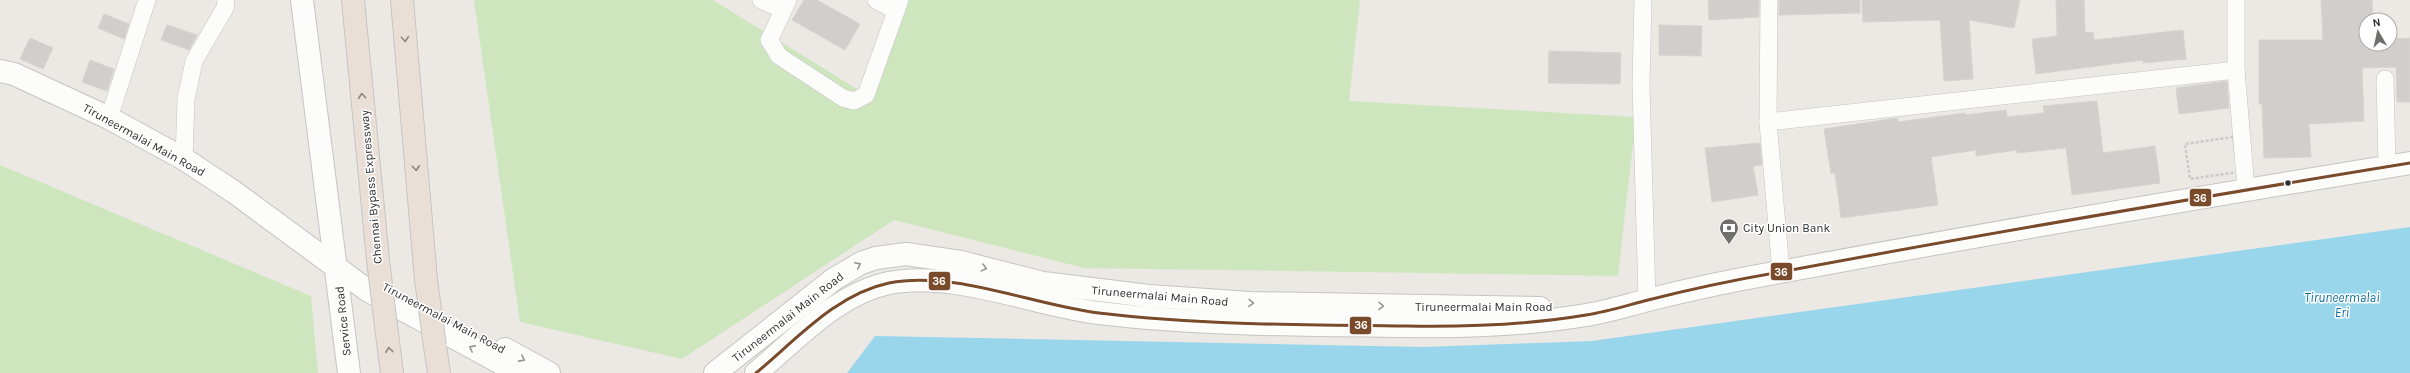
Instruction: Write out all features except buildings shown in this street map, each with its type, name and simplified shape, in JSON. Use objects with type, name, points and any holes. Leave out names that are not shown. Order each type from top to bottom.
[{"type":"highway","name":"Chennai Bypass Expressway","points":[[353,0],[378,260],[392,373]]},
{"type":"highway","points":[[402,0],[426,280],[439,373]]},
{"type":"main road","name":"Service Road","points":[[302,0],[337,268],[349,373]]},
{"type":"main road","name":"Tiruneermalai Main Road","points":[[0,71],[14,74],[109,118],[184,159],[234,192],[367,290],[519,373]]},
{"type":"main road","name":"Tiruneermalai Main Road","points":[[756,373],[822,318],[848,299],[868,289],[908,280],[970,286],[1042,303],[1096,312],[1250,323],[1411,327],[1518,324],[1593,314],[1647,300],[1781,272],[2246,189],[2410,162]]},
{"type":"main road","name":"Tiruneermalai Main Road","points":[[716,373],[834,279],[861,263],[890,255],[906,254],[940,257],[1014,277],[1067,288],[1213,301],[1513,309],[1592,306],[1647,300]]},
{"type":"main road","name":"Tiruneermalai Main Road","points":[[337,268],[354,273],[408,296],[549,373]]},
{"type":"street","points":[[109,118],[147,0]]},
{"type":"street","points":[[184,159],[186,99],[194,61],[225,8],[226,0]]},
{"type":"street","points":[[761,0],[786,5],[769,40],[779,56],[843,98],[854,101],[866,95],[898,5],[876,0]]},
{"type":"street","points":[[1643,0],[1641,85],[1647,300]]},
{"type":"street","points":[[1769,0],[1768,122],[1781,272]]},
{"type":"street","points":[[2236,0],[2236,70],[2246,189]]},
{"type":"street","points":[[1768,122],[2236,70]]},
{"type":"street","points":[[2385,79],[2387,166]]},
{"type":"path","points":[[2233,138],[2238,172],[2190,179],[2185,144],[2233,138]]},
{"type":"green space","points":[[474,0],[713,0],[860,91],[898,0],[1360,0],[1349,101],[1636,117],[1618,276],[1084,268],[894,220],[682,359],[520,322]]},
{"type":"green space","points":[[0,165],[311,296],[318,373],[0,373]]},
{"type":"water","name":"Tiruneermalai Eri","points":[[2410,227],[2410,373],[847,373],[875,336],[1424,347],[1592,341]]},
{"type":"transit line","name":"36","points":[[756,373],[802,333],[834,308],[851,297],[889,283],[914,280],[940,281],[994,290],[1074,309],[1099,313],[1176,320],[1292,325],[1474,326],[1519,323],[1593,314],[1679,292],[1942,242],[2410,163]]},
{"type":"place","name":"City Union Bank","points":[[1729,245]]}]
